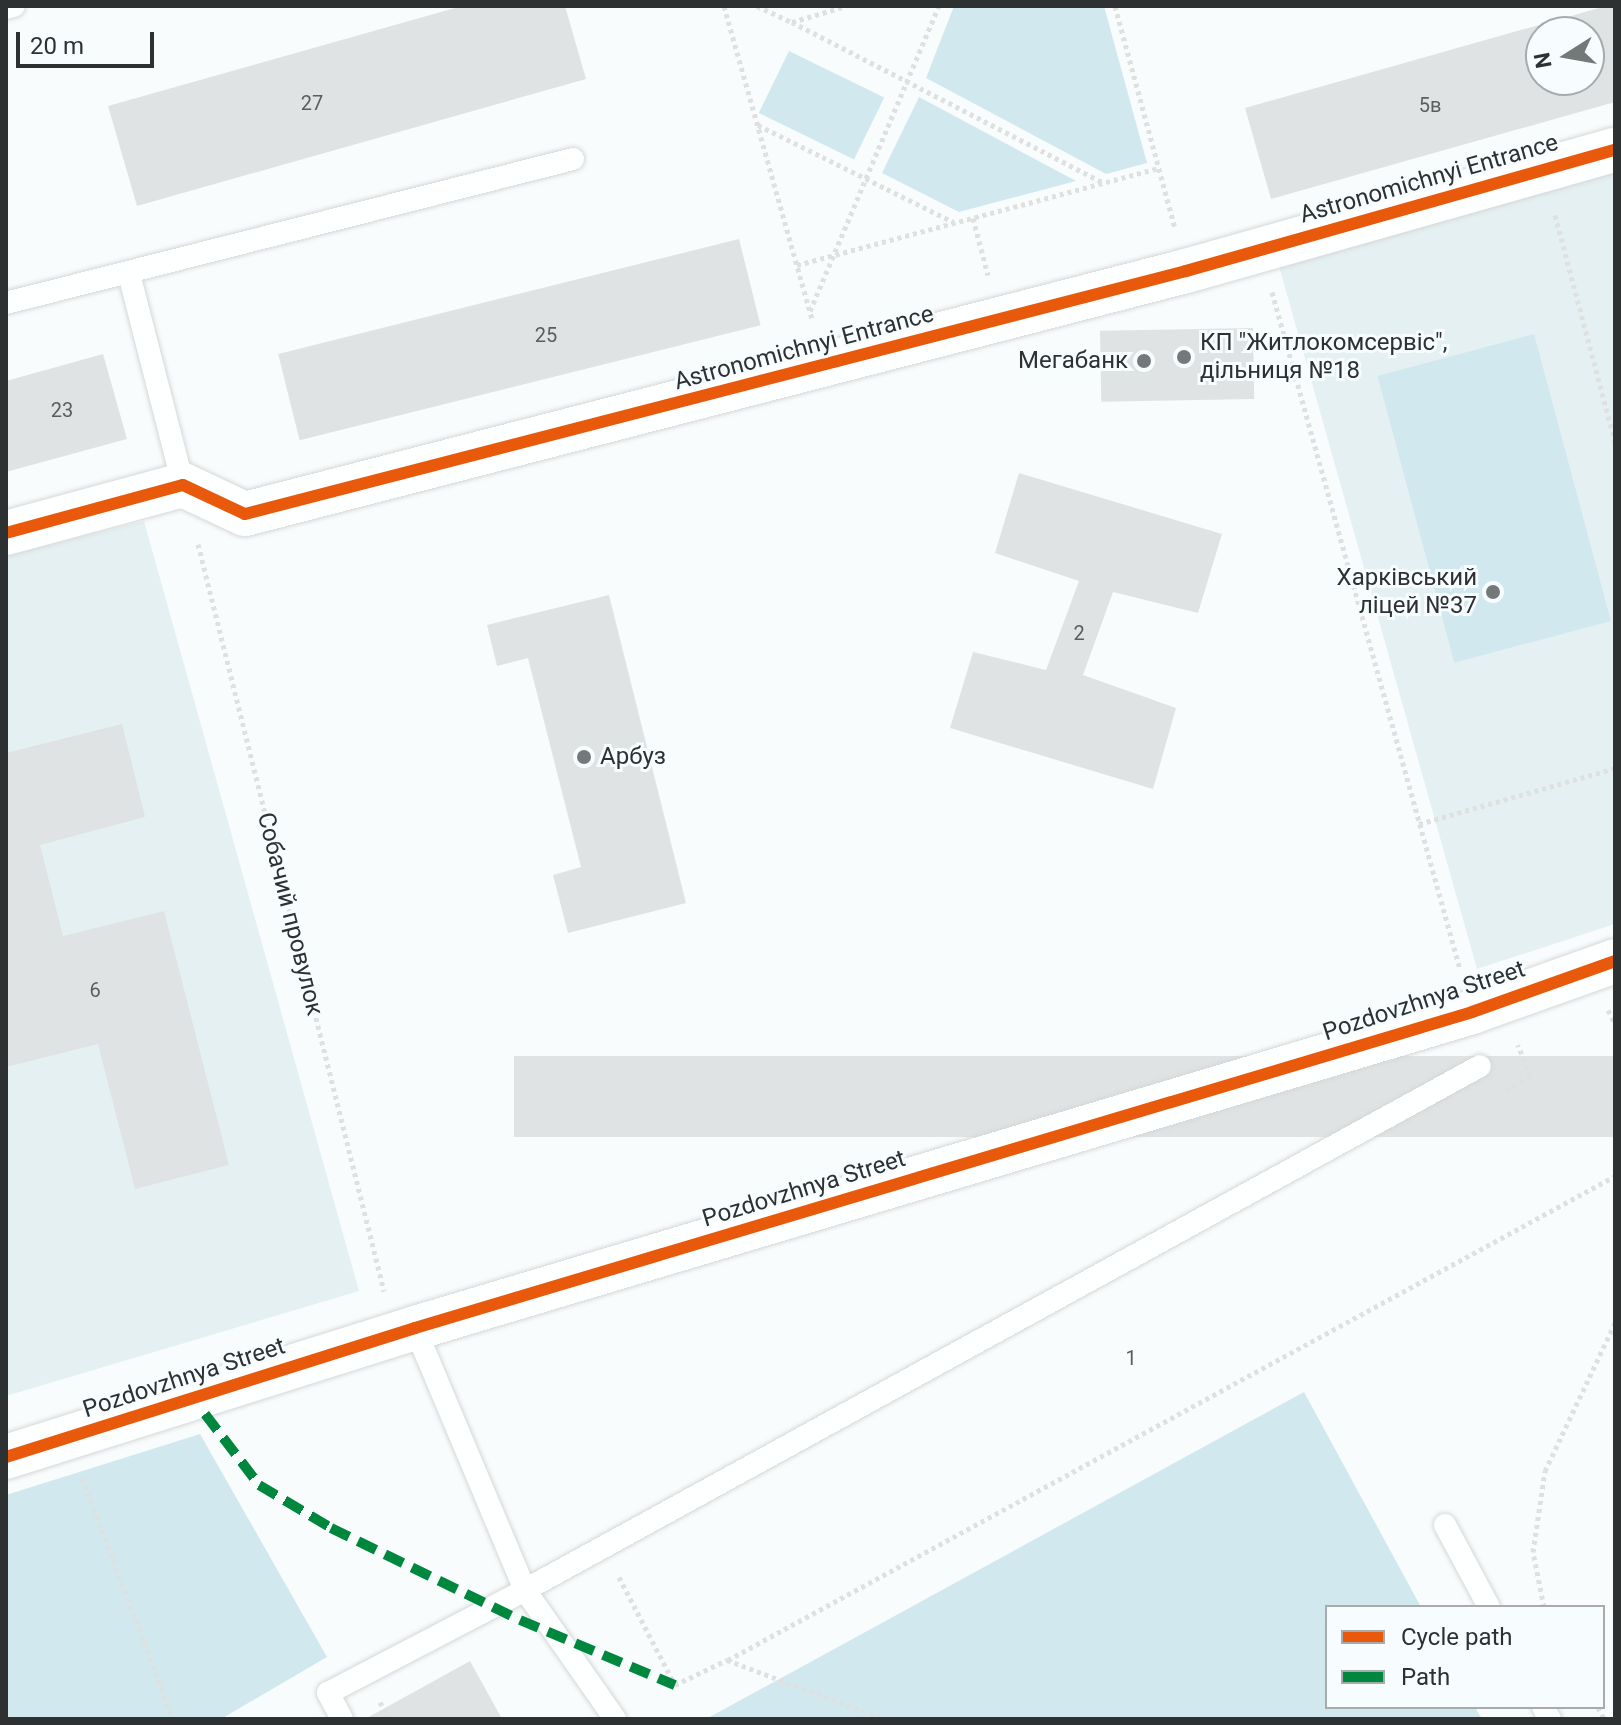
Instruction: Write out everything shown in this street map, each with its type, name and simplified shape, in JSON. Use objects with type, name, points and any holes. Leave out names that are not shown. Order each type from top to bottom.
[{"type":"street","name":"Astronomichnyi Entrance","points":[[183,485],[245,514],[999,321],[1615,150]]},
{"type":"street","points":[[6,533],[183,485]]},
{"type":"street","name":"Pozdovzhnya Street","points":[[6,1457],[415,1328],[1472,1012],[1615,961]]},
{"type":"lane","points":[[6,8],[14,6]]},
{"type":"lane","points":[[6,303],[573,159]]},
{"type":"lane","points":[[129,274],[183,485]]},
{"type":"lane","points":[[342,1719],[328,1693],[525,1590],[1480,1066]]},
{"type":"lane","points":[[415,1328],[525,1590],[615,1719]]},
{"type":"lane","points":[[1445,1525],[1488,1605]]},
{"type":"path","points":[[724,6],[825,366]]},
{"type":"path","points":[[757,6],[1104,183]]},
{"type":"path","points":[[792,22],[846,6]]},
{"type":"path","points":[[810,312],[939,6]]},
{"type":"path","points":[[1115,6],[1186,271]]},
{"type":"path","points":[[757,124],[954,223]]},
{"type":"path","points":[[797,265],[1159,168]]},
{"type":"path","points":[[1544,170],[1615,442]]},
{"type":"path","points":[[973,218],[999,321]]},
{"type":"path","points":[[1260,249],[1472,1012]]},
{"type":"path","points":[[1419,824],[1615,768]]},
{"type":"path","points":[[1503,1091],[1531,1076],[1515,1038]]},
{"type":"path","points":[[630,1565],[616,1572],[675,1685],[727,1660],[1615,1176]]},
{"type":"path","points":[[1544,1605],[1533,1552],[1545,1471],[1615,1323]]},
{"type":"path","points":[[79,1470],[173,1719]]},
{"type":"path","points":[[727,1660],[884,1719]]},
{"type":"shaded area","points":[[954,6],[1104,6],[1147,163],[1106,174],[926,78]]},
{"type":"shaded area","points":[[789,51],[884,97],[854,159],[759,113]]},
{"type":"shaded area","points":[[919,97],[1076,181],[959,212],[882,173]]},
{"type":"shaded area","name":"Харківський ліцей №37","points":[[1615,168],[1615,924],[1477,969],[1277,259]]},
{"type":"shaded area","points":[[1534,334],[1611,621],[1454,663],[1378,376]]},
{"type":"shaded area","points":[[144,521],[359,1291],[6,1396],[6,556]]},
{"type":"shaded area","points":[[1304,1392],[1420,1605],[1325,1605],[1325,1709],[1476,1709],[1482,1719],[706,1719]]},
{"type":"shaded area","points":[[200,1434],[327,1657],[221,1719],[6,1719],[6,1495]]},
{"type":"building","points":[[462,6],[565,6],[586,79],[137,206],[108,106]]},
{"type":"building","points":[[1615,6],[1615,102],[1271,199],[1245,108],[1525,29],[1525,96],[1605,96],[1605,16],[1571,16]]},
{"type":"building","points":[[739,239],[761,325],[300,440],[278,354]]},
{"type":"building","points":[[1253,328],[1254,399],[1101,402],[1100,331]]},
{"type":"building","points":[[103,354],[127,439],[6,472],[6,381]]},
{"type":"building","points":[[1019,473],[1222,534],[1198,613],[1113,592],[1083,675],[1176,708],[1153,789],[950,728],[973,652],[1046,670],[1079,581],[995,553]]},
{"type":"building","points":[[609,595],[686,903],[568,933],[553,875],[581,867],[528,658],[497,666],[487,625]]},
{"type":"building","points":[[122,724],[145,817],[40,845],[63,936],[164,911],[229,1165],[135,1189],[98,1044],[6,1067],[6,753]]},
{"type":"building","points":[[514,1056],[1615,1056],[1615,1137],[514,1137]]},
{"type":"building","points":[[470,1661],[502,1719],[365,1719]]},
{"type":"marked path","points":[[205,1414],[259,1485],[331,1528],[520,1620],[675,1685]]},
{"type":"cycle path","points":[[6,533],[183,485],[245,514],[1186,271],[1615,150]]},
{"type":"cycle path","points":[[6,1457],[415,1328],[1472,1012],[1615,961]]},
{"type":"place","name":"КП \"Житлокомсервіс\", дільниця №18","points":[[1184,357]]},
{"type":"place","name":"Мегабанк","points":[[1144,361]]},
{"type":"place","name":"Харківський ліцей №37","points":[[1493,592]]},
{"type":"place","name":"Арбуз","points":[[584,757]]}]
